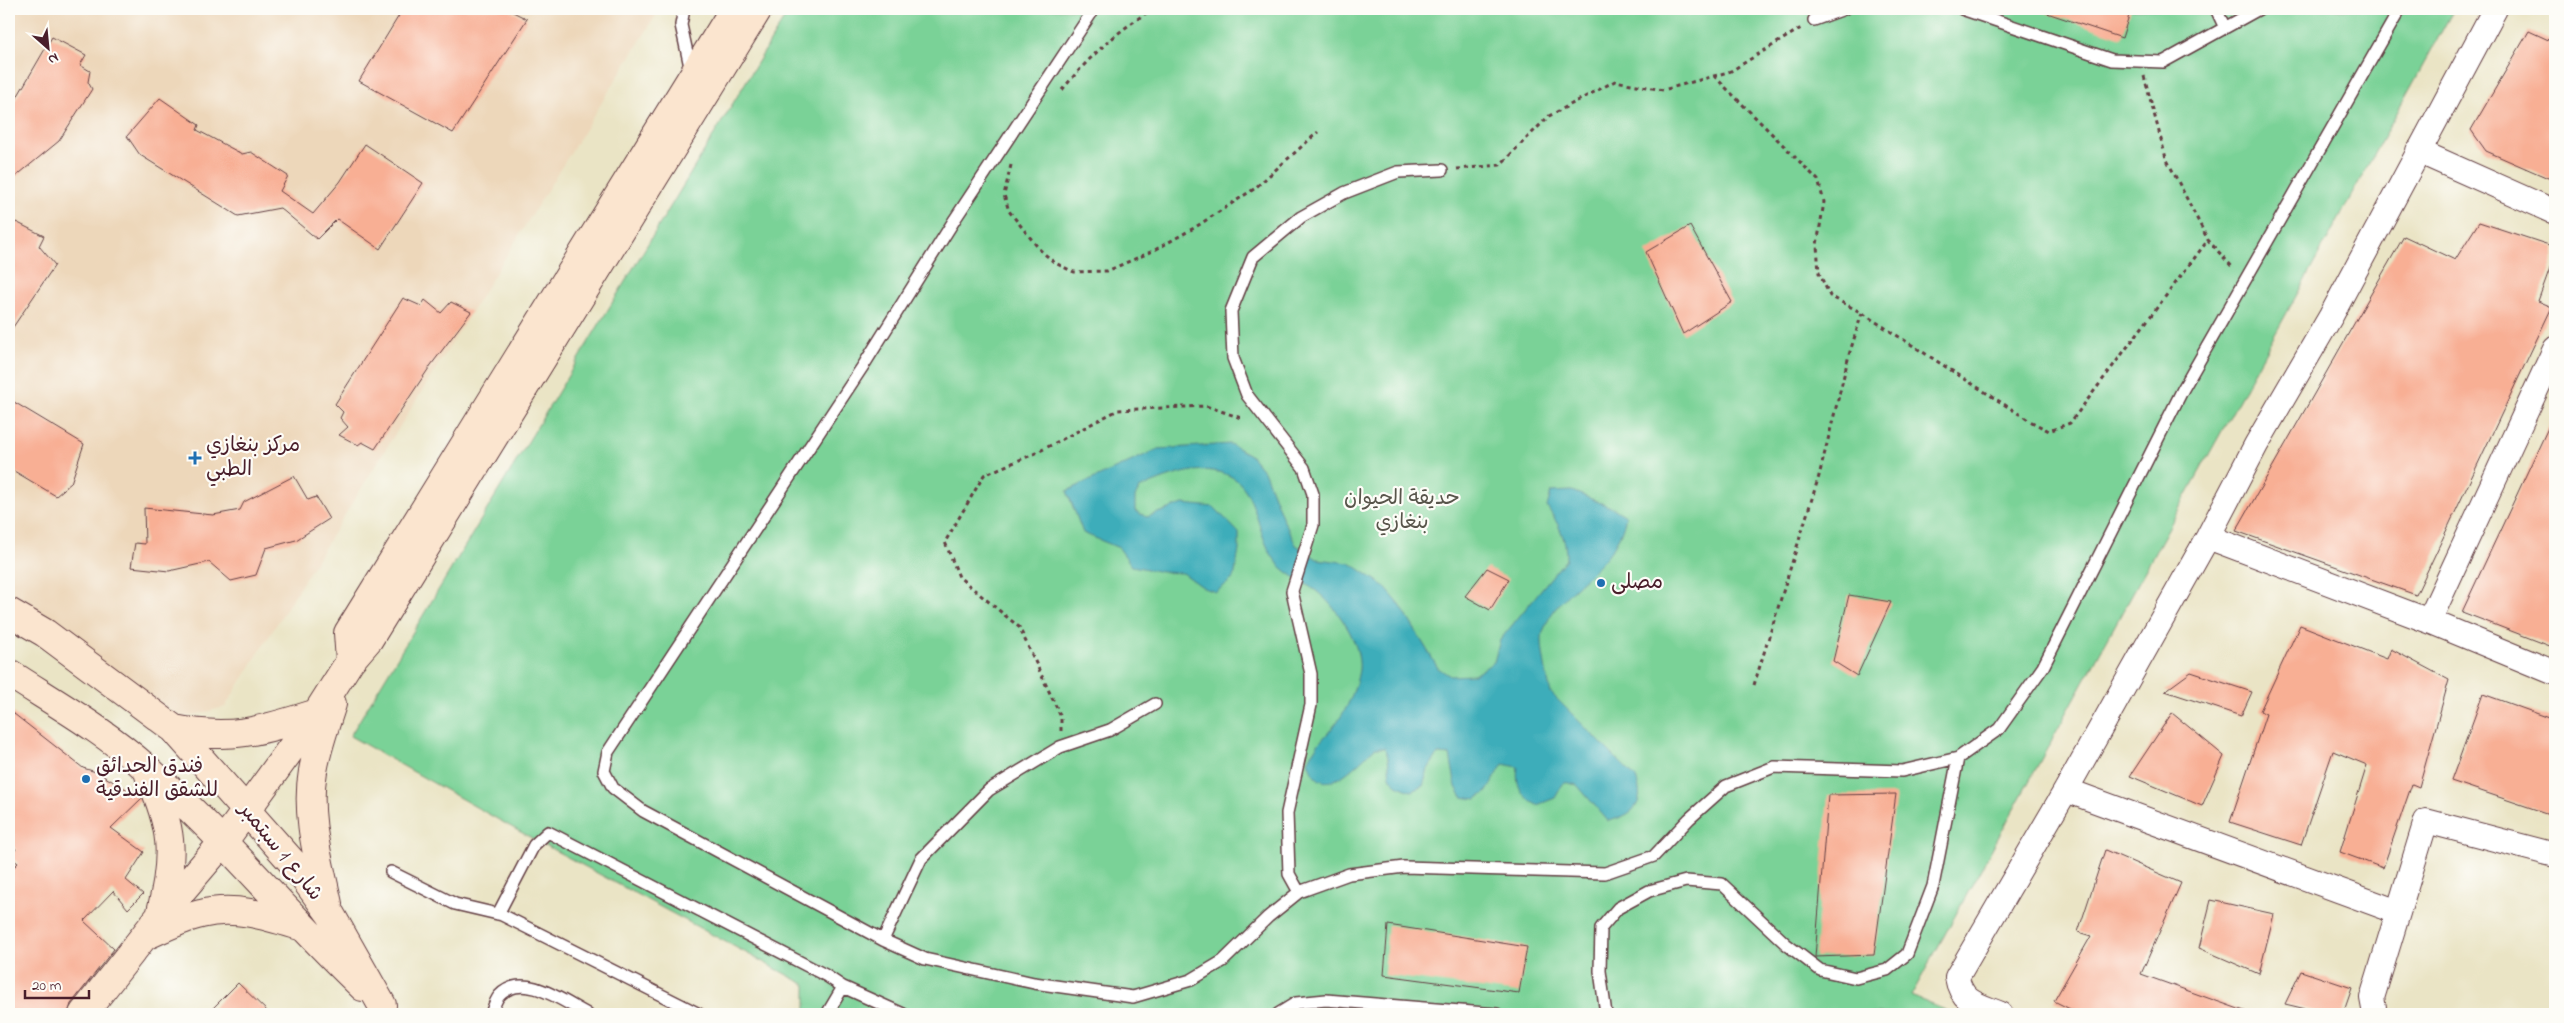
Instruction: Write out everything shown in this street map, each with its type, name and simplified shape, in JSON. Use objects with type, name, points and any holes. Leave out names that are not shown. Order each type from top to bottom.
[{"type":"main road","points":[[83,1014],[224,841],[369,639],[484,434],[734,9]]},
{"type":"main road","points":[[484,434],[758,9]]},
{"type":"main road","name":"شارع 1 سبتمبر","points":[[9,612],[45,633],[174,729],[293,863],[331,915],[386,1009]]},
{"type":"main road","points":[[331,915],[314,838],[311,795],[317,752],[345,670]]},
{"type":"main road","name":"شارع 1 سبتمبر","points":[[9,673],[104,735],[145,767],[224,841],[303,927],[386,1009]]},
{"type":"main road","points":[[174,729],[203,735],[242,734],[317,713]]},
{"type":"main road","points":[[145,767],[160,800],[170,833],[171,860],[153,926]]},
{"type":"main road","points":[[153,926],[220,911],[247,912],[303,927]]},
{"type":"street","points":[[2001,1014],[1965,999],[1959,988],[1957,977],[2066,790],[2208,537],[2256,446],[2331,316],[2495,9]]},
{"type":"street","points":[[2418,150],[2555,212]]},
{"type":"street","points":[[2429,621],[2555,349]]},
{"type":"street","points":[[2208,537],[2429,621],[2555,673]]},
{"type":"street","points":[[2066,790],[2398,912]]},
{"type":"street","points":[[2375,1014],[2372,998],[2426,821],[2555,855]]},
{"type":"lane","points":[[684,9],[682,25],[692,78]]},
{"type":"lane","points":[[1094,9],[955,219],[865,363],[608,752],[604,771],[613,788],[643,811],[883,940],[926,959],[1034,983],[1132,997],[1191,980],[1223,961],[1268,917],[1299,892],[1349,874],[1404,867],[1605,873],[1654,856],[1689,819],[1726,786],[1774,767],[1902,771],[1958,758],[1999,729],[2043,667],[2183,389],[2400,9]]},
{"type":"lane","points":[[1814,20],[1844,9]]},
{"type":"lane","points":[[1962,9],[2112,60],[2162,62],[2260,9]]},
{"type":"lane","points":[[2216,9],[2225,28]]},
{"type":"lane","points":[[1299,892],[1288,874],[1287,813],[1311,705],[1311,674],[1305,641],[1294,604],[1294,583],[1313,525],[1314,494],[1304,468],[1276,429],[1247,395],[1233,358],[1231,310],[1253,257],[1301,217],[1344,192],[1398,172],[1442,170]]},
{"type":"lane","points":[[883,940],[921,859],[989,790],[1060,747],[1110,730],[1155,704]]},
{"type":"lane","points":[[1606,1014],[1600,971],[1601,928],[1618,908],[1648,890],[1686,881],[1722,884],[1786,944],[1820,970],[1856,978],[1887,970],[1907,954],[1933,886],[1958,758]]},
{"type":"lane","points":[[498,914],[534,846],[548,832],[824,975],[842,987],[903,1014]]},
{"type":"lane","points":[[391,872],[455,904],[498,914],[699,1014]]},
{"type":"lane","points":[[491,1014],[499,997],[515,986],[534,987],[587,1014]]},
{"type":"lane","points":[[827,1014],[842,987]]},
{"type":"lane","points":[[1278,1014],[1296,1003],[1326,1000],[1497,1014]]},
{"type":"path","points":[[1056,98],[1085,62],[1115,33],[1152,9]]},
{"type":"path","points":[[1442,170],[1500,165],[1549,116],[1615,81],[1663,90],[1731,71],[1814,20]]},
{"type":"path","points":[[2140,61],[2166,158],[2208,240],[2244,280]]},
{"type":"path","points":[[1714,76],[1818,180],[1824,202],[1817,245],[1819,273],[1830,296],[1862,313],[2030,421],[2049,431],[2070,423],[2208,240]]},
{"type":"path","points":[[1015,157],[1004,196],[1009,211],[1018,226],[1055,263],[1074,272],[1106,271],[1153,251],[1202,223],[1254,189],[1318,132]]},
{"type":"path","points":[[1754,685],[1819,476],[1849,355],[1862,313]]},
{"type":"path","points":[[1060,747],[1061,716],[1019,627],[959,577],[945,542],[984,475],[1036,453],[1118,410],[1206,406],[1276,429]]},
{"type":"shaded area","name":"مركز بنغازي الطبي","points":[[9,9],[660,9],[225,707],[183,718],[9,603]]},
{"type":"green space","name":"حديقة الحيوان بنغازي","points":[[790,9],[2454,9],[1911,996],[1955,1014],[806,1014],[806,985],[515,829],[350,736]]},
{"type":"water","points":[[1230,444],[1250,455],[1265,473],[1283,519],[1296,545],[1317,559],[1350,563],[1383,585],[1400,605],[1438,668],[1450,676],[1474,675],[1494,662],[1500,640],[1566,559],[1565,545],[1561,532],[1547,507],[1551,492],[1572,491],[1613,508],[1626,516],[1620,535],[1610,551],[1550,616],[1543,632],[1542,644],[1551,693],[1636,778],[1639,795],[1635,807],[1624,816],[1608,821],[1577,785],[1564,782],[1555,798],[1537,805],[1531,802],[1520,789],[1517,779],[1518,767],[1503,764],[1486,793],[1476,799],[1462,797],[1456,787],[1450,755],[1438,754],[1428,769],[1423,786],[1411,791],[1401,787],[1391,779],[1385,748],[1375,748],[1339,778],[1321,781],[1314,774],[1308,761],[1318,744],[1341,716],[1354,691],[1359,670],[1356,648],[1346,626],[1331,605],[1315,590],[1288,573],[1275,560],[1268,549],[1246,491],[1239,483],[1230,476],[1219,472],[1196,471],[1172,476],[1149,484],[1139,489],[1135,497],[1135,511],[1147,517],[1183,504],[1214,507],[1239,533],[1239,550],[1234,578],[1216,592],[1204,588],[1183,573],[1162,572],[1132,566],[1119,548],[1083,533],[1067,491],[1158,449]]},
{"type":"building","points":[[403,9],[507,9],[527,19],[453,133],[359,81]]},
{"type":"building","points":[[2045,9],[2131,9],[2122,38],[2044,12]]},
{"type":"building","points":[[2529,31],[2555,43],[2555,181],[2486,151],[2471,130]]},
{"type":"building","points":[[52,37],[86,55],[80,65],[90,71],[88,82],[92,89],[59,141],[9,182],[9,111]]},
{"type":"building","points":[[160,98],[199,125],[197,130],[242,154],[251,152],[288,176],[280,191],[313,214],[340,182],[365,144],[423,183],[380,249],[337,219],[317,239],[280,208],[238,216],[140,155],[127,136]]},
{"type":"building","points":[[16,222],[44,236],[39,246],[55,265],[9,333],[9,232]]},
{"type":"building","points":[[2479,222],[2555,247],[2555,254],[2538,301],[2552,307],[2416,595],[2236,531],[2404,236],[2455,260]]},
{"type":"building","points":[[1690,226],[1732,302],[1683,334],[1646,252]]},
{"type":"building","points":[[403,298],[421,306],[425,300],[441,313],[451,302],[471,312],[431,365],[375,449],[362,442],[358,445],[339,435],[348,427],[340,418],[343,412],[335,404]]},
{"type":"building","points":[[9,399],[84,444],[71,483],[56,496],[9,468]]},
{"type":"building","points":[[2555,413],[2555,648],[2462,612]]},
{"type":"building","points":[[294,476],[308,500],[316,497],[329,519],[296,540],[266,548],[256,575],[231,581],[209,562],[169,571],[131,567],[135,543],[145,544],[144,508],[213,515],[240,510],[244,502]]},
{"type":"building","points":[[1487,568],[1509,579],[1490,610],[1465,596]]},
{"type":"building","points":[[1849,595],[1891,602],[1857,676],[1833,661]]},
{"type":"building","points":[[2300,625],[2387,659],[2391,649],[2449,680],[2419,787],[2412,784],[2383,868],[2340,852],[2367,765],[2333,751],[2301,845],[2230,822],[2266,714],[2260,711]]},
{"type":"building","points":[[2191,672],[2252,692],[2241,716],[2165,691]]},
{"type":"building","points":[[2483,694],[2555,720],[2555,816],[2451,781]]},
{"type":"building","points":[[9,710],[83,768],[96,772],[142,798],[111,828],[144,852],[126,880],[143,894],[128,909],[113,891],[84,921],[114,949],[71,1004],[68,1014],[9,1014],[9,872],[18,863],[10,857],[16,849],[9,843]]},
{"type":"building","points":[[2172,713],[2224,756],[2202,806],[2130,776]]},
{"type":"building","points":[[1896,794],[1874,955],[1815,957],[1828,795]]},
{"type":"building","points":[[2105,850],[2181,883],[2141,974],[2247,1012],[2246,1014],[2080,1014],[2054,1001],[2091,936],[2078,932]]},
{"type":"building","points":[[2211,900],[2274,914],[2259,974],[2199,948]]},
{"type":"building","points":[[1388,925],[1527,947],[1519,993],[1384,975]]},
{"type":"building","points":[[2301,971],[2352,988],[2343,1014],[2327,1014],[2285,1004]]},
{"type":"building","points":[[238,983],[270,1014],[207,1014]]},
{"type":"place","name":"مركز بنغازي الطبي","points":[[195,458]]},
{"type":"place","name":"مصلى","points":[[1601,583]]},
{"type":"place","name":"فندق الحدائق للشقق الفندقية","points":[[86,779]]}]
